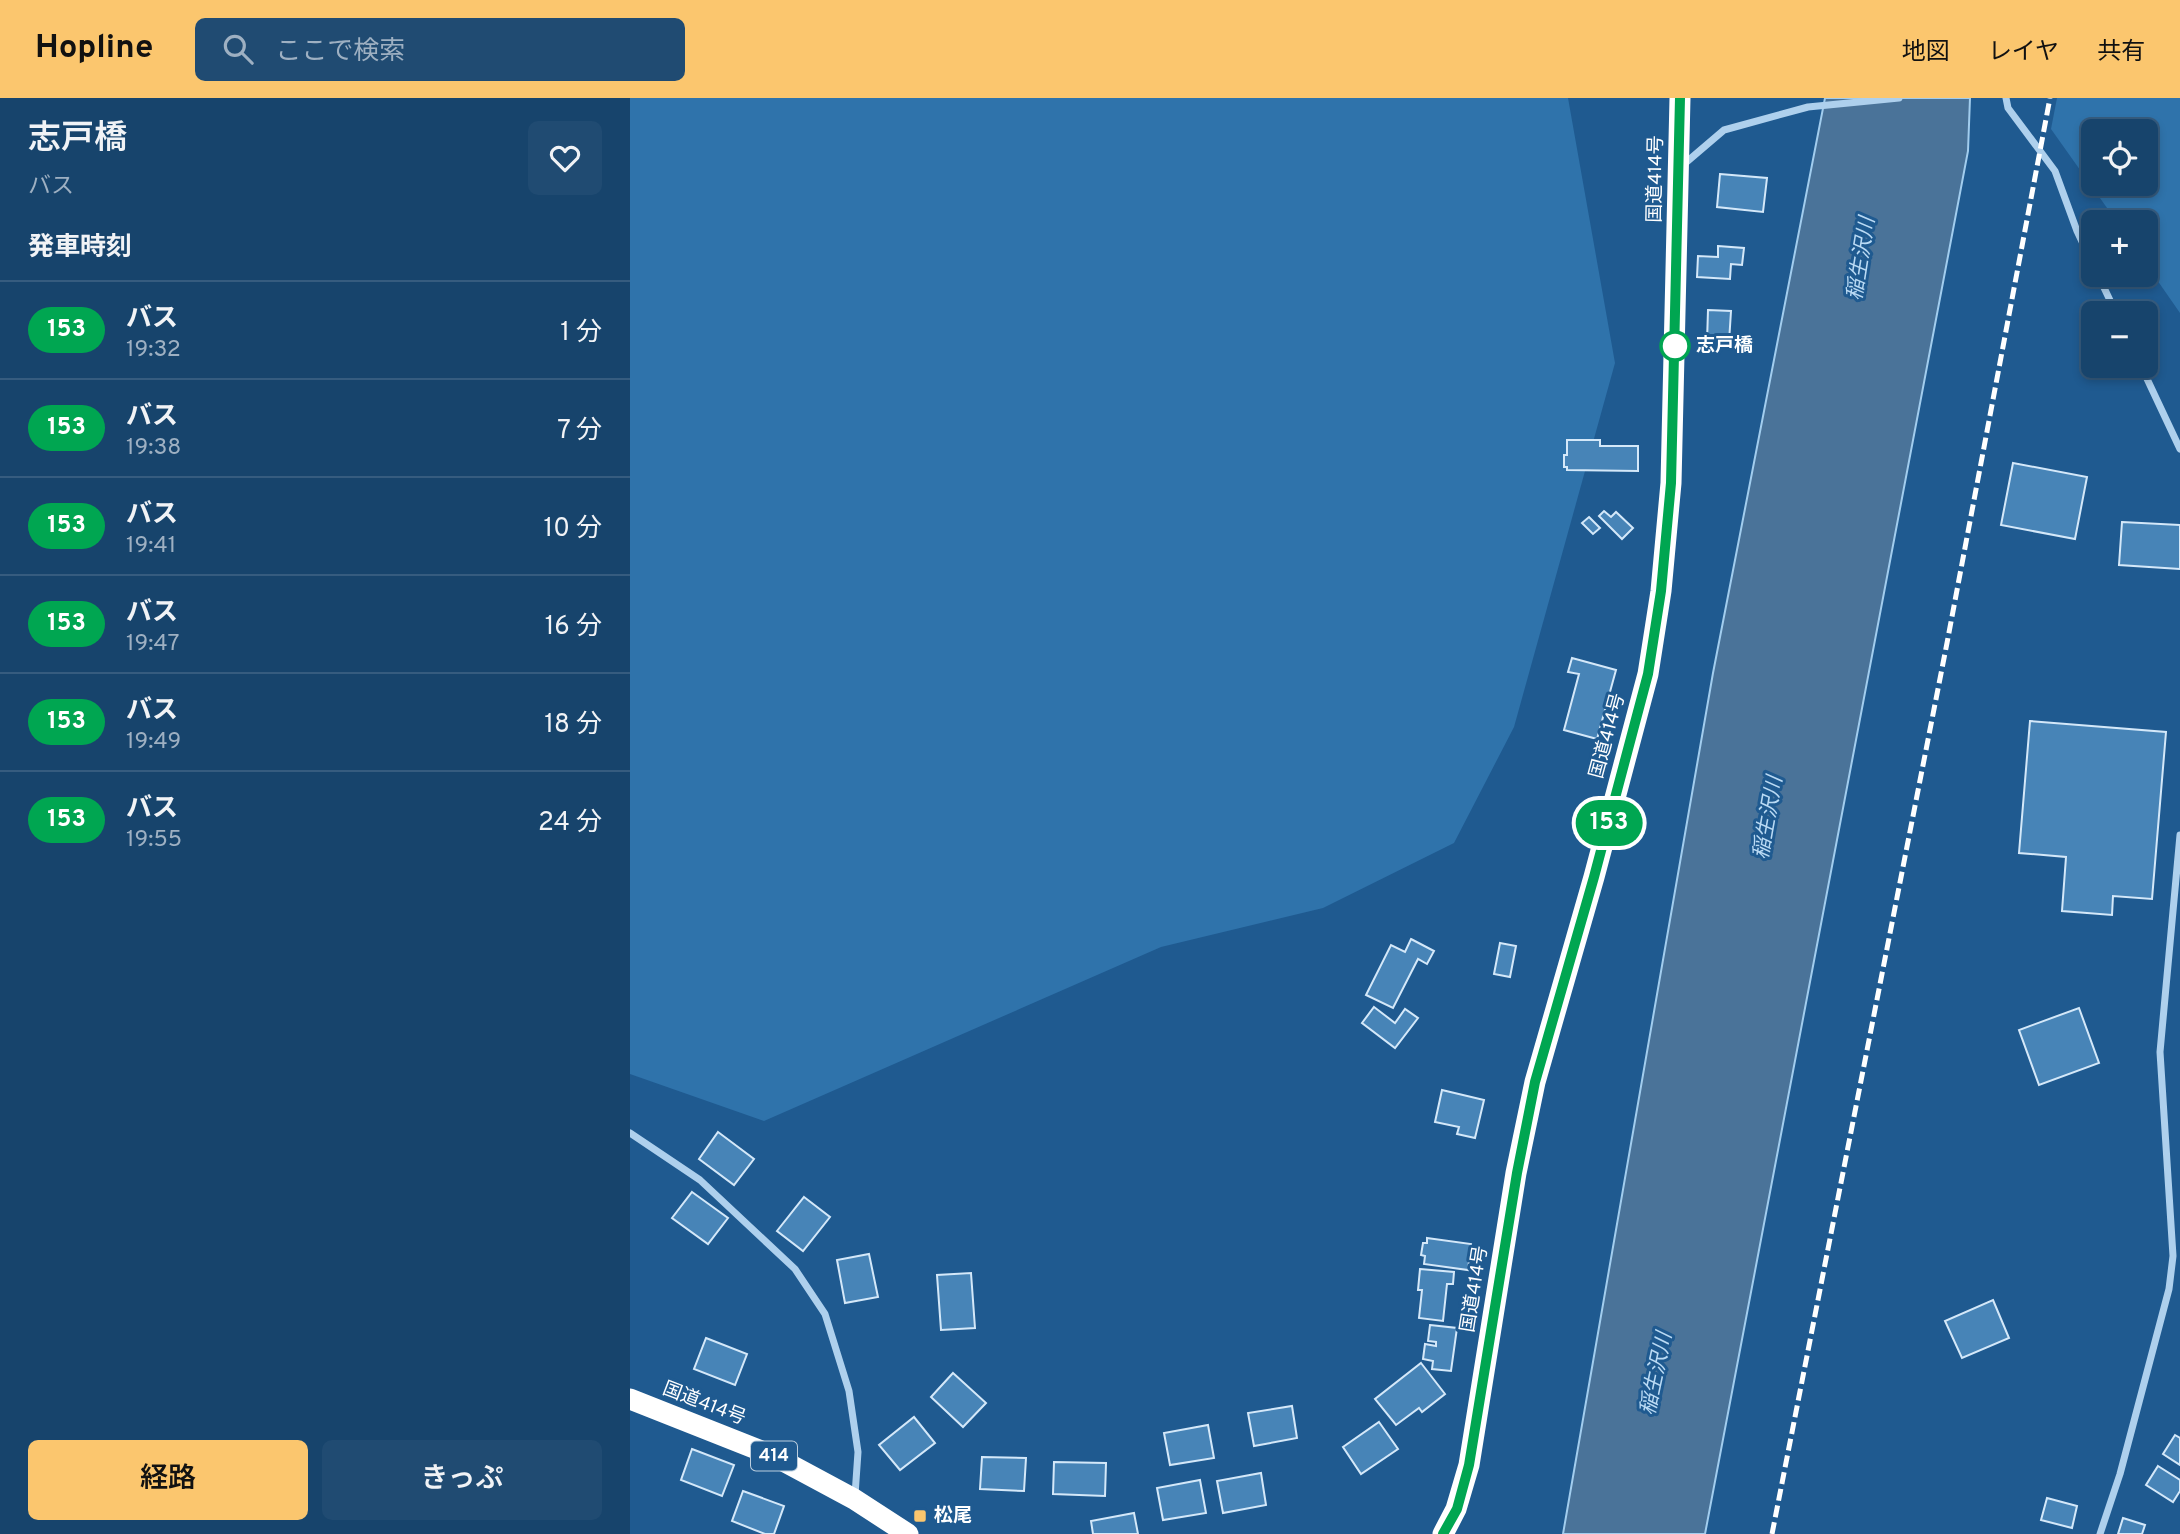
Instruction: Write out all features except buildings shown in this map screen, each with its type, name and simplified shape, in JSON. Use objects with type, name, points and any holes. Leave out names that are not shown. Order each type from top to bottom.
[{"type":"highway","name":"国道414号","points":[[1443,1534],[1457,1509],[1469,1465],[1517,1173],[1535,1082],[1594,877],[1648,674],[1661,591],[1671,483],[1680,98]]},
{"type":"highway","name":"国道414号","points":[[630,1399],[774,1456],[854,1499],[908,1534]]},
{"type":"street","points":[[1680,167],[1724,130],[1808,107],[1899,98]]},
{"type":"street","points":[[2006,98],[2008,108],[2054,171],[2081,240]]},
{"type":"street","points":[[2147,378],[2180,449]]},
{"type":"street","points":[[2100,1534],[2120,1474],[2166,1302],[2174,1256],[2160,1052],[2180,835]]},
{"type":"street","points":[[630,1133],[700,1180],[795,1269],[825,1314],[837,1346],[851,1403],[858,1452],[854,1499]]},
{"type":"shaded area","points":[[630,98],[1568,98],[1615,363],[1514,727],[1454,843],[1323,908],[1161,947],[764,1121],[630,1074]]},
{"type":"shaded area","points":[[2057,98],[2180,98],[2180,313],[2158,281],[2158,210],[2108,210],[2099,196],[2158,196],[2158,119],[2081,119],[2081,171],[2051,129]]},
{"type":"water","name":"稲生沢川","points":[[1825,98],[1970,98],[1968,151],[1705,1534],[1563,1534],[1713,673]]},
{"type":"railway","points":[[1772,1534],[1947,643],[2050,98]]},
{"type":"bus line","name":"153","points":[[1443,1534],[1457,1509],[1469,1465],[1517,1173],[1535,1082],[1594,877],[1648,674],[1661,591],[1671,483],[1680,98]]},
{"type":"place","name":"志戸橋","points":[[1675,346]]},
{"type":"place","name":"松尾","points":[[920,1516]]}]
